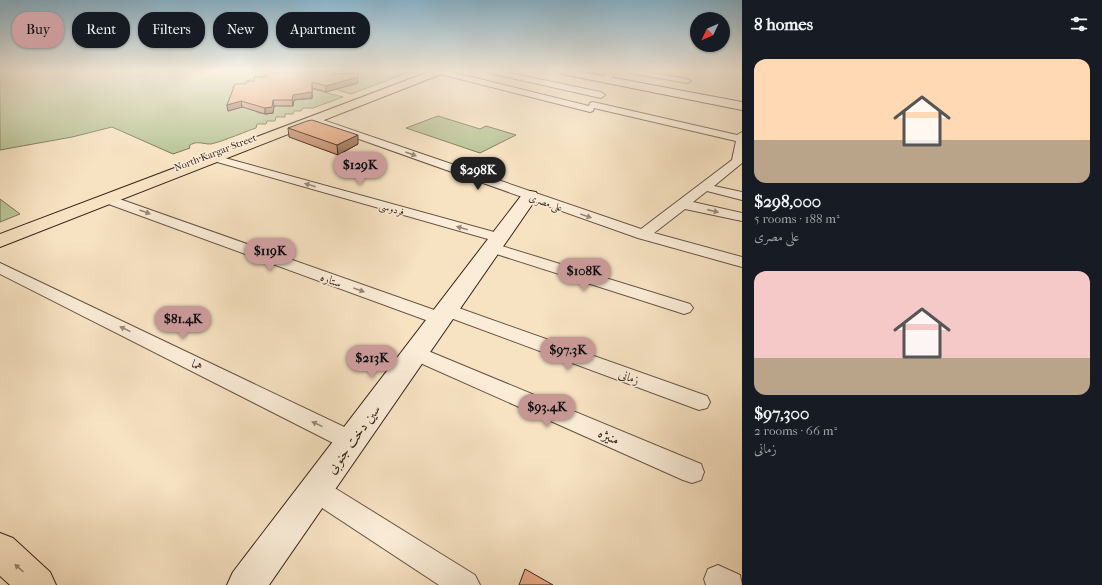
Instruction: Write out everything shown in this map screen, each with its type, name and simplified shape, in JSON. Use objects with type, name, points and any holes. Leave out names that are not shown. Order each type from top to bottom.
[{"type":"main road","name":"North Kargar Street","points":[[104,197],[360,98]]},
{"type":"main road","points":[[310,118],[364,98]]},
{"type":"main road","points":[[0,233],[104,197]]},
{"type":"main road","points":[[0,241],[104,197]]},
{"type":"main road","points":[[0,551],[37,585]]},
{"type":"street","points":[[554,98],[742,139]]},
{"type":"street","points":[[583,117],[598,98]]},
{"type":"street","points":[[707,98],[742,106]]},
{"type":"street","name":"علی مصری","points":[[310,118],[642,235],[742,262]]},
{"type":"street","points":[[642,235],[738,161],[742,135]]},
{"type":"street","name":"فردوسی","points":[[210,156],[496,243],[684,308]]},
{"type":"street","points":[[704,188],[742,196]]},
{"type":"street","name":"سین دخت جنوبی","points":[[246,585],[530,196]]},
{"type":"street","name":"ستاره","points":[[104,197],[444,315]]},
{"type":"street","points":[[683,204],[742,217]]},
{"type":"street","name":"هما","points":[[0,268],[352,441]]},
{"type":"street","name":"زمانی","points":[[444,315],[699,402]]},
{"type":"street","name":"منیژه","points":[[416,353],[692,472]]},
{"type":"street","points":[[316,490],[466,585]]},
{"type":"green space","points":[[0,98],[238,98],[240,107],[258,105],[257,113],[262,113],[274,105],[293,106],[294,98],[339,98],[313,108],[303,108],[301,111],[294,111],[293,114],[285,114],[285,117],[276,117],[275,121],[267,121],[266,124],[257,124],[256,128],[218,142],[210,144],[194,143],[189,146],[190,148],[173,154],[112,127],[72,137],[0,150]]},
{"type":"green space","points":[[438,116],[480,129],[486,126],[516,135],[480,153],[406,128]]},
{"type":"green space","points":[[0,199],[20,214],[0,222]]},
{"type":"building","points":[[230,98],[292,98],[292,100],[273,100],[272,107],[265,108],[241,101],[227,105]]},
{"type":"building","points":[[312,120],[358,135],[337,145],[288,128]]},
{"type":"building","points":[[525,569],[553,585],[519,585]]}]
